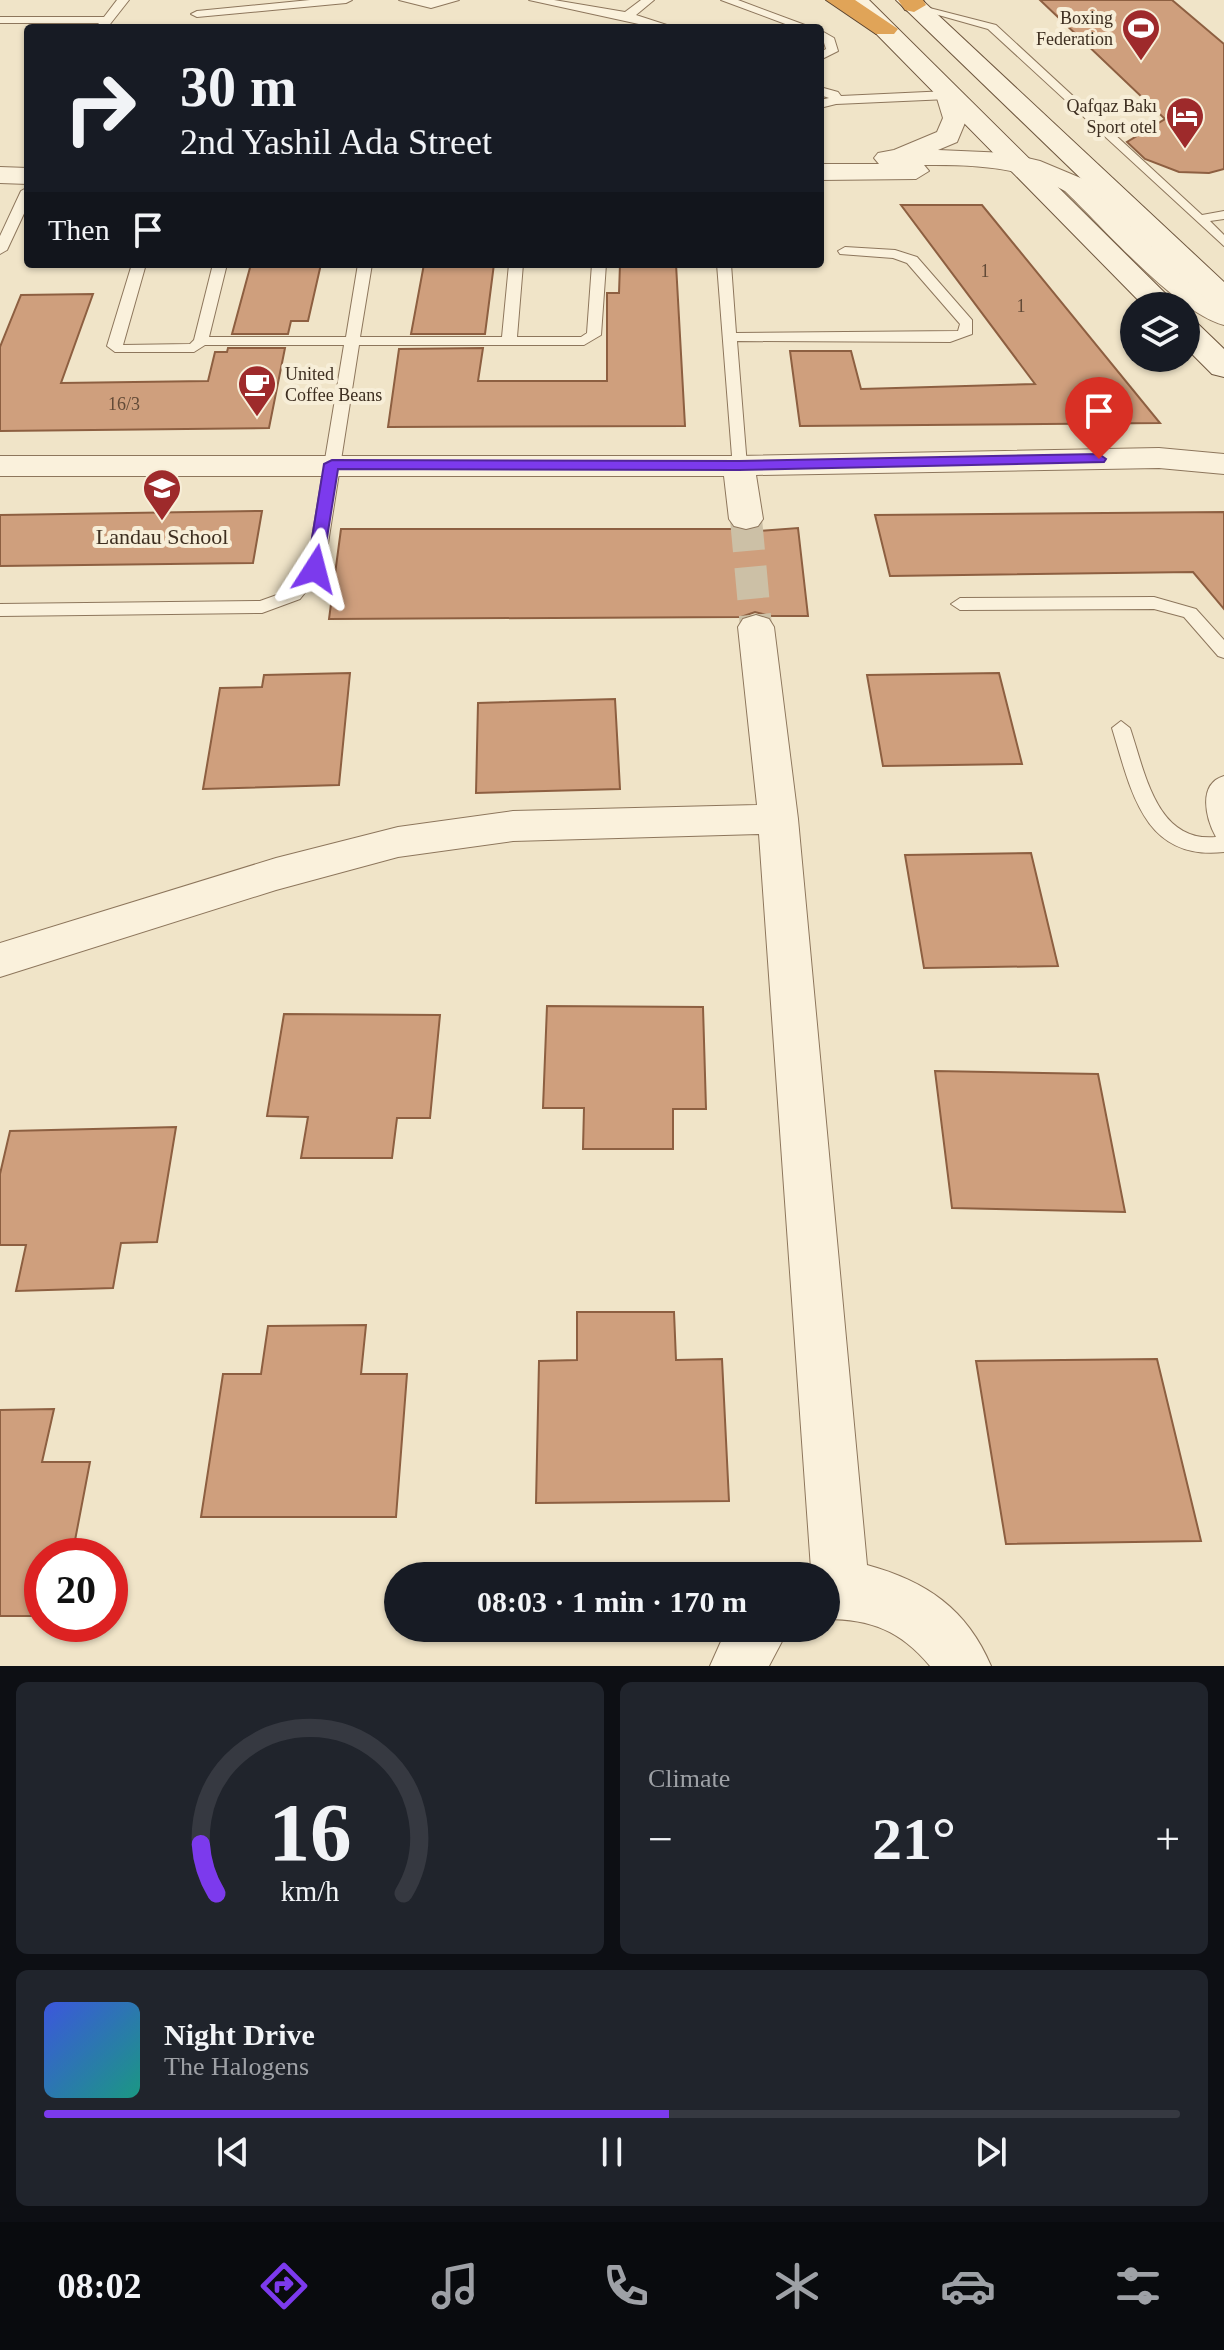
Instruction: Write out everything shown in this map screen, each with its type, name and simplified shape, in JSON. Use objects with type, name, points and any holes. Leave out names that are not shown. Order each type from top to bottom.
[{"type":"highway","points":[[838,0],[885,29]]},
{"type":"main road","points":[[855,0],[1148,292]]},
{"type":"main road","points":[[911,2],[1224,299]]},
{"type":"main road","points":[[1200,344],[1224,367]]},
{"type":"street","points":[[887,158],[917,151],[948,137],[955,118],[948,95]]},
{"type":"street","points":[[824,158],[1017,163],[1043,169],[1074,185],[1180,286],[1224,316]]},
{"type":"street","points":[[0,161],[24,161]]},
{"type":"street","points":[[824,172],[970,171],[1043,188]]},
{"type":"street","points":[[0,175],[24,176]]},
{"type":"street","points":[[1159,458],[1205,445],[1224,432]]},
{"type":"street","points":[[0,466],[739,466],[1159,458],[1224,464]]},
{"type":"street","points":[[739,466],[746,519]]},
{"type":"street","points":[[756,627],[778,819],[831,1562]]},
{"type":"street","points":[[0,960],[276,874],[398,842],[513,826],[778,819]]},
{"type":"street","points":[[840,1589],[853,1588],[892,1599],[916,1614],[928,1622],[962,1666]]},
{"type":"street","points":[[739,1666],[750,1642]]},
{"type":"lane","points":[[0,20],[103,24],[112,4],[123,0]]},
{"type":"lane","points":[[197,14],[346,0]]},
{"type":"lane","points":[[405,0],[431,5],[453,0]]},
{"type":"lane","points":[[535,0],[656,24]]},
{"type":"lane","points":[[627,16],[648,0]]},
{"type":"lane","points":[[727,0],[796,24]]},
{"type":"lane","points":[[911,2],[992,27],[1224,242]]},
{"type":"lane","points":[[824,36],[830,40],[832,51],[824,54]]},
{"type":"lane","points":[[824,92],[834,95],[836,100]]},
{"type":"lane","points":[[824,103],[948,95]]},
{"type":"lane","points":[[0,250],[24,199]]},
{"type":"lane","points":[[1200,219],[1224,215]]},
{"type":"lane","points":[[729,337],[950,338],[965,334],[967,323],[912,260],[895,254],[845,251]]},
{"type":"lane","points":[[138,268],[114,346],[120,349],[194,348],[201,341],[219,268]]},
{"type":"lane","points":[[0,610],[262,607],[294,595],[315,569],[364,268]]},
{"type":"lane","points":[[509,341],[516,268]]},
{"type":"lane","points":[[201,341],[584,341],[594,335],[599,268]]},
{"type":"lane","points":[[724,268],[739,466]]},
{"type":"lane","points":[[960,604],[1154,603],[1190,613],[1224,652]]},
{"type":"lane","points":[[1121,728],[1151,813],[1166,833],[1194,845],[1224,844]]},
{"type":"lane","points":[[1224,783],[1216,793],[1218,822],[1224,833]]},
{"type":"building","points":[[1040,0],[1172,0],[1224,44],[1224,169],[1209,173],[1179,172],[1145,159],[1127,142],[1165,119]]},
{"type":"building","points":[[901,205],[982,205],[1160,423],[800,426],[790,351],[851,351],[861,389],[1035,384]]},
{"type":"building","points":[[250,268],[320,268],[308,321],[291,321],[288,334],[232,334]]},
{"type":"building","points":[[423,268],[493,268],[485,334],[411,334]]},
{"type":"building","points":[[620,268],[676,268],[685,426],[388,427],[399,349],[483,348],[478,381],[607,381],[607,293],[619,293]]},
{"type":"building","points":[[93,294],[61,383],[208,381],[215,352],[227,352],[228,348],[285,348],[269,428],[0,431],[0,347],[21,295]]},
{"type":"building","points":[[262,511],[253,563],[0,566],[0,515]]},
{"type":"building","points":[[1224,512],[1224,609],[1193,572],[890,576],[875,515]]},
{"type":"building","points":[[798,528],[808,616],[770,616],[755,612],[741,617],[329,619],[341,529],[733,529],[747,532]]},
{"type":"building","points":[[350,673],[339,785],[203,789],[220,688],[262,687],[264,675]]},
{"type":"building","points":[[999,673],[1022,764],[883,766],[867,675]]},
{"type":"building","points":[[615,699],[620,789],[476,793],[478,703]]},
{"type":"building","points":[[1031,853],[1058,966],[924,968],[905,855]]},
{"type":"building","points":[[547,1006],[703,1007],[706,1109],[673,1109],[673,1149],[583,1149],[584,1108],[543,1108]]},
{"type":"building","points":[[284,1014],[440,1015],[430,1118],[397,1118],[392,1158],[301,1158],[308,1117],[267,1116]]},
{"type":"building","points":[[935,1071],[1098,1074],[1125,1212],[952,1208]]},
{"type":"building","points":[[176,1127],[157,1242],[121,1243],[113,1288],[16,1291],[26,1245],[0,1245],[0,1174],[10,1131]]},
{"type":"building","points":[[577,1312],[674,1312],[676,1360],[722,1359],[729,1501],[536,1503],[539,1361],[577,1360]]},
{"type":"building","points":[[366,1325],[361,1374],[407,1374],[396,1517],[201,1517],[223,1374],[261,1374],[268,1326]]},
{"type":"building","points":[[1157,1359],[1201,1541],[1006,1544],[976,1361]]},
{"type":"building","points":[[54,1409],[42,1462],[90,1462],[75,1538],[24,1538],[24,1616],[0,1616],[0,1410]]},
{"type":"tunnel","points":[[746,519],[756,627]]},
{"type":"place","name":"Boxing Federation","points":[[1141,62]]},
{"type":"place","name":"Qafqaz Bakı Sport otel","points":[[1185,150]]},
{"type":"place","name":"United Coffee Beans","points":[[257,418]]},
{"type":"place","name":"Landau School","points":[[162,522]]},
{"type":"route","points":[[315,569],[332,464],[739,466],[1099,459]]}]
